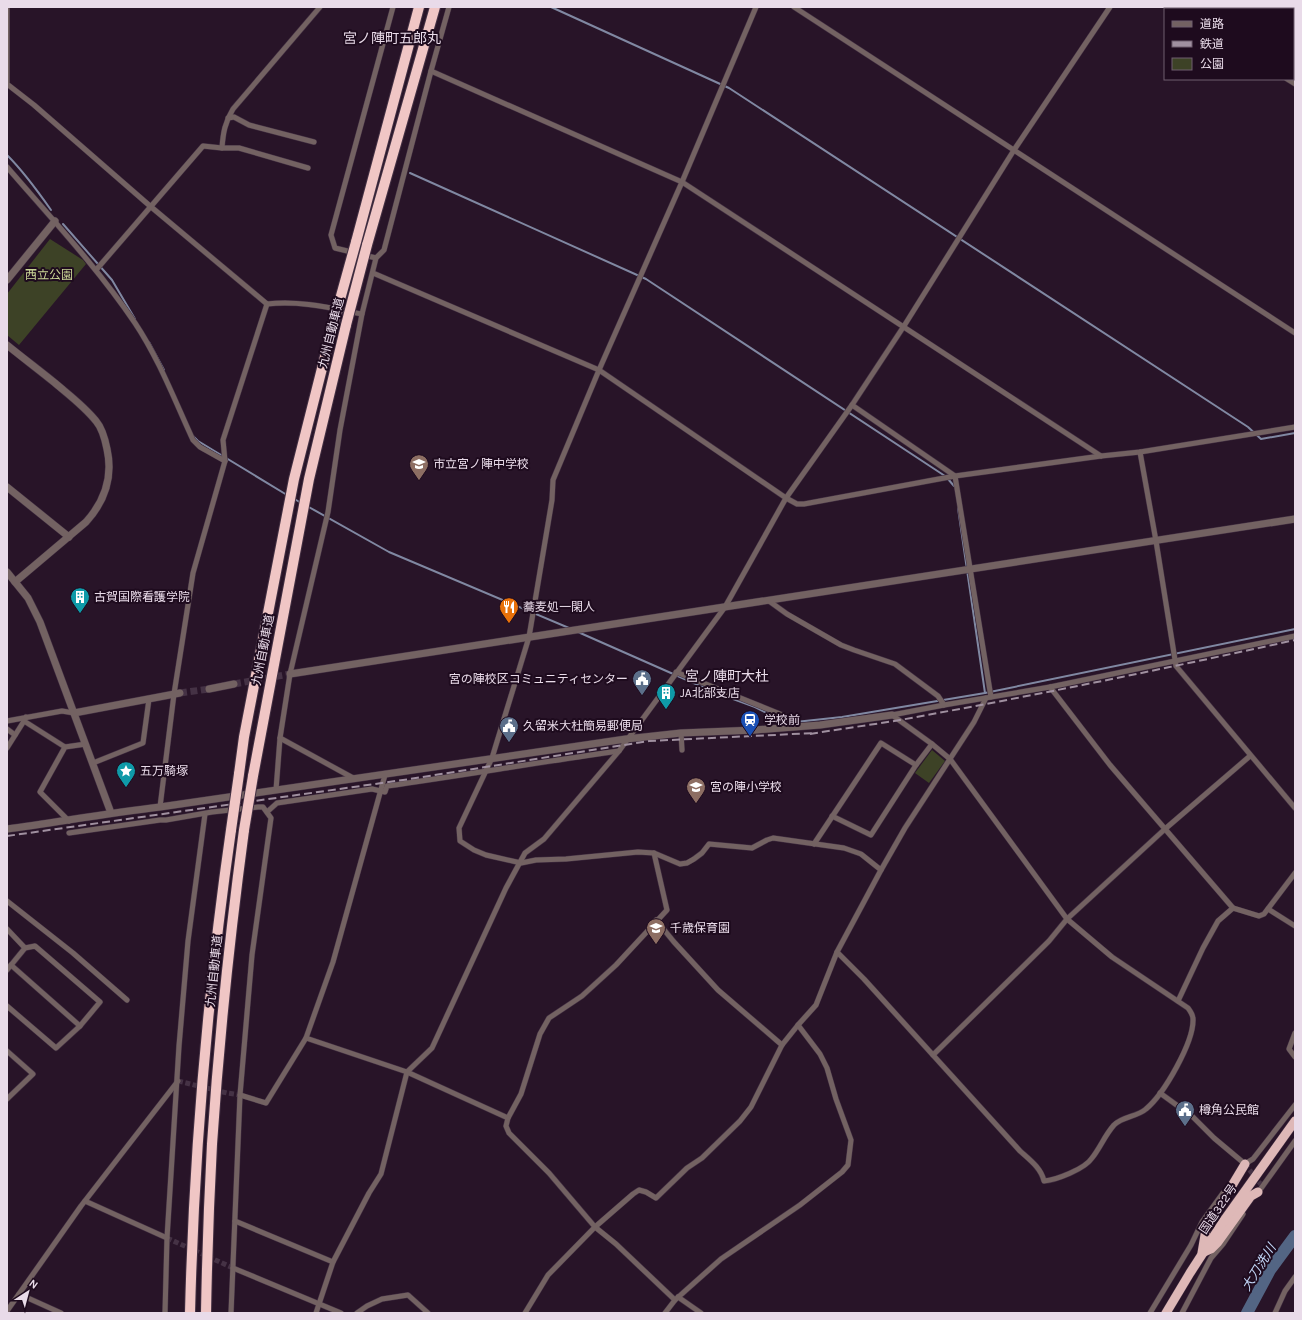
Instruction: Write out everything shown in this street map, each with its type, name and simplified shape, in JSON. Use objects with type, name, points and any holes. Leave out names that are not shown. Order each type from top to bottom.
[{"type":"highway","name":"九州自動車道","points":[[190,1313],[197,1143],[207,1028],[222,892],[244,737],[294,480],[334,321],[418,7]]},
{"type":"highway","name":"九州自動車道","points":[[206,1313],[212,1145],[221,1030],[235,894],[253,776],[309,479],[346,324],[434,8]]},
{"type":"highway","name":"国道322号","points":[[1166,1313],[1202,1253],[1248,1185],[1295,1121]]},
{"type":"highway","points":[[1202,1253],[1206,1229],[1245,1164]]},
{"type":"highway","points":[[1202,1253],[1211,1249],[1218,1242],[1251,1196],[1258,1192]]},
{"type":"street","points":[[222,148],[223,132],[228,118],[242,98],[320,7]]},
{"type":"street","points":[[376,258],[335,248],[331,235],[393,7]]},
{"type":"street","points":[[276,790],[280,738],[290,674],[328,512],[340,430],[362,314],[376,258],[384,250],[430,71],[449,7]]},
{"type":"street","points":[[756,7],[553,480],[552,500],[529,637],[492,758],[460,828],[460,841],[474,850],[486,855],[521,863],[536,860],[566,859],[638,852],[654,853],[680,864],[687,863],[694,859],[702,853],[709,844],[752,848],[773,838],[844,848],[861,854],[881,870]]},
{"type":"street","points":[[794,7],[1295,333]]},
{"type":"street","points":[[316,1313],[333,1262],[381,1174],[407,1072],[432,1048],[506,888],[521,863],[525,853],[544,839],[619,750],[725,607],[786,498],[852,405],[904,326],[1014,150],[1110,7]]},
{"type":"street","points":[[7,9],[7,84],[34,105],[150,206],[267,304],[284,302],[301,303],[362,314]]},
{"type":"street","points":[[430,71],[682,182],[1101,456]]},
{"type":"street","points":[[228,118],[234,117],[249,125],[314,142]]},
{"type":"street","points":[[96,270],[203,146],[239,148],[308,168]]},
{"type":"street","points":[[7,167],[96,270],[135,323],[152,353],[193,440],[200,447],[225,462]]},
{"type":"street","points":[[7,280],[55,221]]},
{"type":"street","points":[[373,273],[599,370],[797,504],[804,504],[955,476],[1140,452],[1294,426]]},
{"type":"street","points":[[160,808],[193,573],[225,462],[223,440],[267,304]]},
{"type":"street","points":[[7,345],[82,405],[97,422],[105,439],[109,457],[109,474],[106,489],[103,499],[95,512],[69,537],[15,582]]},
{"type":"street","points":[[525,1313],[548,1275],[595,1227],[639,1190],[656,1198],[687,1168],[708,1153],[752,1107],[782,1045],[816,1005],[837,952],[905,828],[982,709],[988,697],[955,476],[852,405]]},
{"type":"street","points":[[1140,452],[1156,540],[1174,662],[1250,756],[1295,808]]},
{"type":"street","points":[[7,487],[69,537]]},
{"type":"street","points":[[290,674],[1295,519]]},
{"type":"street","points":[[7,572],[28,598],[40,622],[93,763],[110,813]]},
{"type":"street","points":[[769,601],[787,614],[842,645],[895,664],[938,696],[944,705]]},
{"type":"street","points":[[7,829],[69,821],[110,813],[160,808],[626,739],[681,733],[827,724],[892,715],[1050,687],[1295,636]]},
{"type":"street","points":[[676,672],[785,716],[785,727]]},
{"type":"street","points":[[209,689],[234,684]]},
{"type":"street","points":[[1050,687],[1096,747],[1233,908],[1258,916],[1264,914],[1295,873]]},
{"type":"street","points":[[7,721],[25,719],[62,711],[74,713],[177,693]]},
{"type":"street","points":[[93,763],[143,743],[149,699]]},
{"type":"street","points":[[837,952],[1037,1167],[1042,1174],[1044,1181],[1049,1181],[1086,1165],[1091,1160],[1113,1126],[1120,1120],[1144,1111],[1160,1094],[1184,1054],[1193,1026],[1193,1015],[1188,1008],[1112,957],[1067,919],[950,759],[892,715]]},
{"type":"street","points":[[7,748],[25,719]]},
{"type":"street","points":[[25,719],[65,748],[86,744]]},
{"type":"street","points":[[7,729],[15,735]]},
{"type":"street","points":[[681,733],[682,750]]},
{"type":"street","points":[[280,738],[356,779]]},
{"type":"street","points":[[814,844],[881,743],[916,765]]},
{"type":"street","points":[[832,816],[871,835],[916,765],[932,744]]},
{"type":"street","points":[[65,748],[40,792],[69,821]]},
{"type":"street","points":[[267,812],[277,802],[372,789],[385,792],[387,786],[619,750]]},
{"type":"street","points":[[933,1055],[1048,941],[1067,919],[1165,829],[1250,756]]},
{"type":"street","points":[[240,1095],[266,1102],[306,1038],[333,962],[385,775]]},
{"type":"street","points":[[69,833],[127,824],[166,820],[212,812],[258,807],[263,807],[271,818],[252,955],[240,1095],[231,1313]]},
{"type":"street","points":[[165,1313],[167,1238],[178,1082],[179,1046],[188,941],[205,814]]},
{"type":"street","points":[[654,853],[667,910],[656,920],[616,965],[582,996],[549,1018],[540,1034],[521,1094],[508,1118],[506,1126],[509,1133],[549,1173],[595,1227],[677,1299],[701,1313]]},
{"type":"street","points":[[7,901],[73,953],[127,1000]]},
{"type":"street","points":[[1178,1001],[1203,948],[1218,921],[1233,908]]},
{"type":"street","points":[[1268,909],[1295,926]]},
{"type":"street","points":[[656,920],[718,990],[782,1045]]},
{"type":"street","points":[[7,929],[25,948]]},
{"type":"street","points":[[7,1006],[56,1048],[80,1026],[100,1002],[35,946],[25,948],[9,967],[80,1026]]},
{"type":"street","points":[[665,1313],[677,1299],[721,1259],[800,1205],[842,1172],[848,1165],[851,1140],[836,1099],[827,1068],[820,1054],[798,1025]]},
{"type":"street","points":[[1295,1033],[1289,1049],[1295,1057]]},
{"type":"street","points":[[306,1038],[407,1072],[508,1118]]},
{"type":"street","points":[[7,1051],[33,1074],[7,1099]]},
{"type":"street","points":[[7,1312],[85,1201],[178,1082]]},
{"type":"street","points":[[1160,1094],[1193,1117],[1214,1138],[1245,1164]]},
{"type":"street","points":[[1150,1313],[1191,1245],[1202,1222],[1245,1164],[1253,1159],[1295,1105]]},
{"type":"street","points":[[1182,1313],[1211,1258],[1223,1244],[1295,1141]]},
{"type":"street","points":[[85,1201],[167,1238]]},
{"type":"street","points":[[235,1221],[333,1262]]},
{"type":"street","points":[[233,1268],[341,1313]]},
{"type":"street","points":[[1275,1313],[1285,1291],[1295,1277]]},
{"type":"street","points":[[19,1294],[61,1313]]},
{"type":"street","points":[[357,1313],[367,1306],[382,1299],[408,1295],[428,1313]]},
{"type":"green space","name":"西立公園","points":[[50,239],[83,260],[86,264],[19,345],[7,335],[7,294]]},
{"type":"green space","points":[[932,750],[945,761],[929,783],[915,773]]},
{"type":"waterway","points":[[551,7],[729,88],[1248,427],[1261,439],[1295,433]]},
{"type":"waterway","points":[[7,155],[30,181],[51,210]]},
{"type":"waterway","points":[[410,173],[646,279],[945,476]]},
{"type":"waterway","points":[[63,224],[112,280],[135,319]]},
{"type":"waterway","points":[[149,342],[164,370]]},
{"type":"waterway","points":[[193,436],[198,441],[287,495]]},
{"type":"waterway","points":[[948,479],[954,486]]},
{"type":"waterway","points":[[293,498],[301,503]]},
{"type":"waterway","points":[[307,506],[389,552],[569,628]]},
{"type":"waterway","points":[[578,632],[714,692],[755,707],[786,723],[842,717],[985,693],[958,508]]},
{"type":"waterway","points":[[985,693],[1295,629]]},
{"type":"waterway","name":"大刀洗川","points":[[1247,1313],[1270,1270],[1295,1236]]},
{"type":"tunnel","points":[[234,684],[290,674]]},
{"type":"tunnel","points":[[180,693],[209,689]]},
{"type":"tunnel","points":[[178,1081],[240,1095]]},
{"type":"tunnel","points":[[1245,1164],[1262,1186]]},
{"type":"tunnel","points":[[167,1238],[233,1268]]},
{"type":"railway","points":[[810,734],[900,720],[999,701],[1147,672],[1295,640]]},
{"type":"railway","points":[[7,836],[410,779],[649,741],[815,733]]},
{"type":"place","name":"市立宮ノ陣中学校","points":[[419,481]]},
{"type":"place","name":"古賀国際看護学院","points":[[80,614]]},
{"type":"place","name":"蕎麦処一閑人","points":[[509,624]]},
{"type":"place","name":"宮の陣校区コミュニティセンター","points":[[642,696]]},
{"type":"place","name":"JA北部支店","points":[[666,710]]},
{"type":"place","name":"学校前","points":[[750,737]]},
{"type":"place","name":"久留米大杜簡易郵便局","points":[[509,743]]},
{"type":"place","name":"五万騎塚","points":[[126,788]]},
{"type":"place","name":"宮の陣小学校","points":[[696,804]]},
{"type":"place","name":"千歳保育園","points":[[656,945]]},
{"type":"place","name":"樽角公民館","points":[[1185,1127]]},
{"type":"district","name":"宮ノ陣町五郎丸","points":[[392,38]]},
{"type":"district","name":"宮ノ陣町大杜","points":[[727,676]]}]
